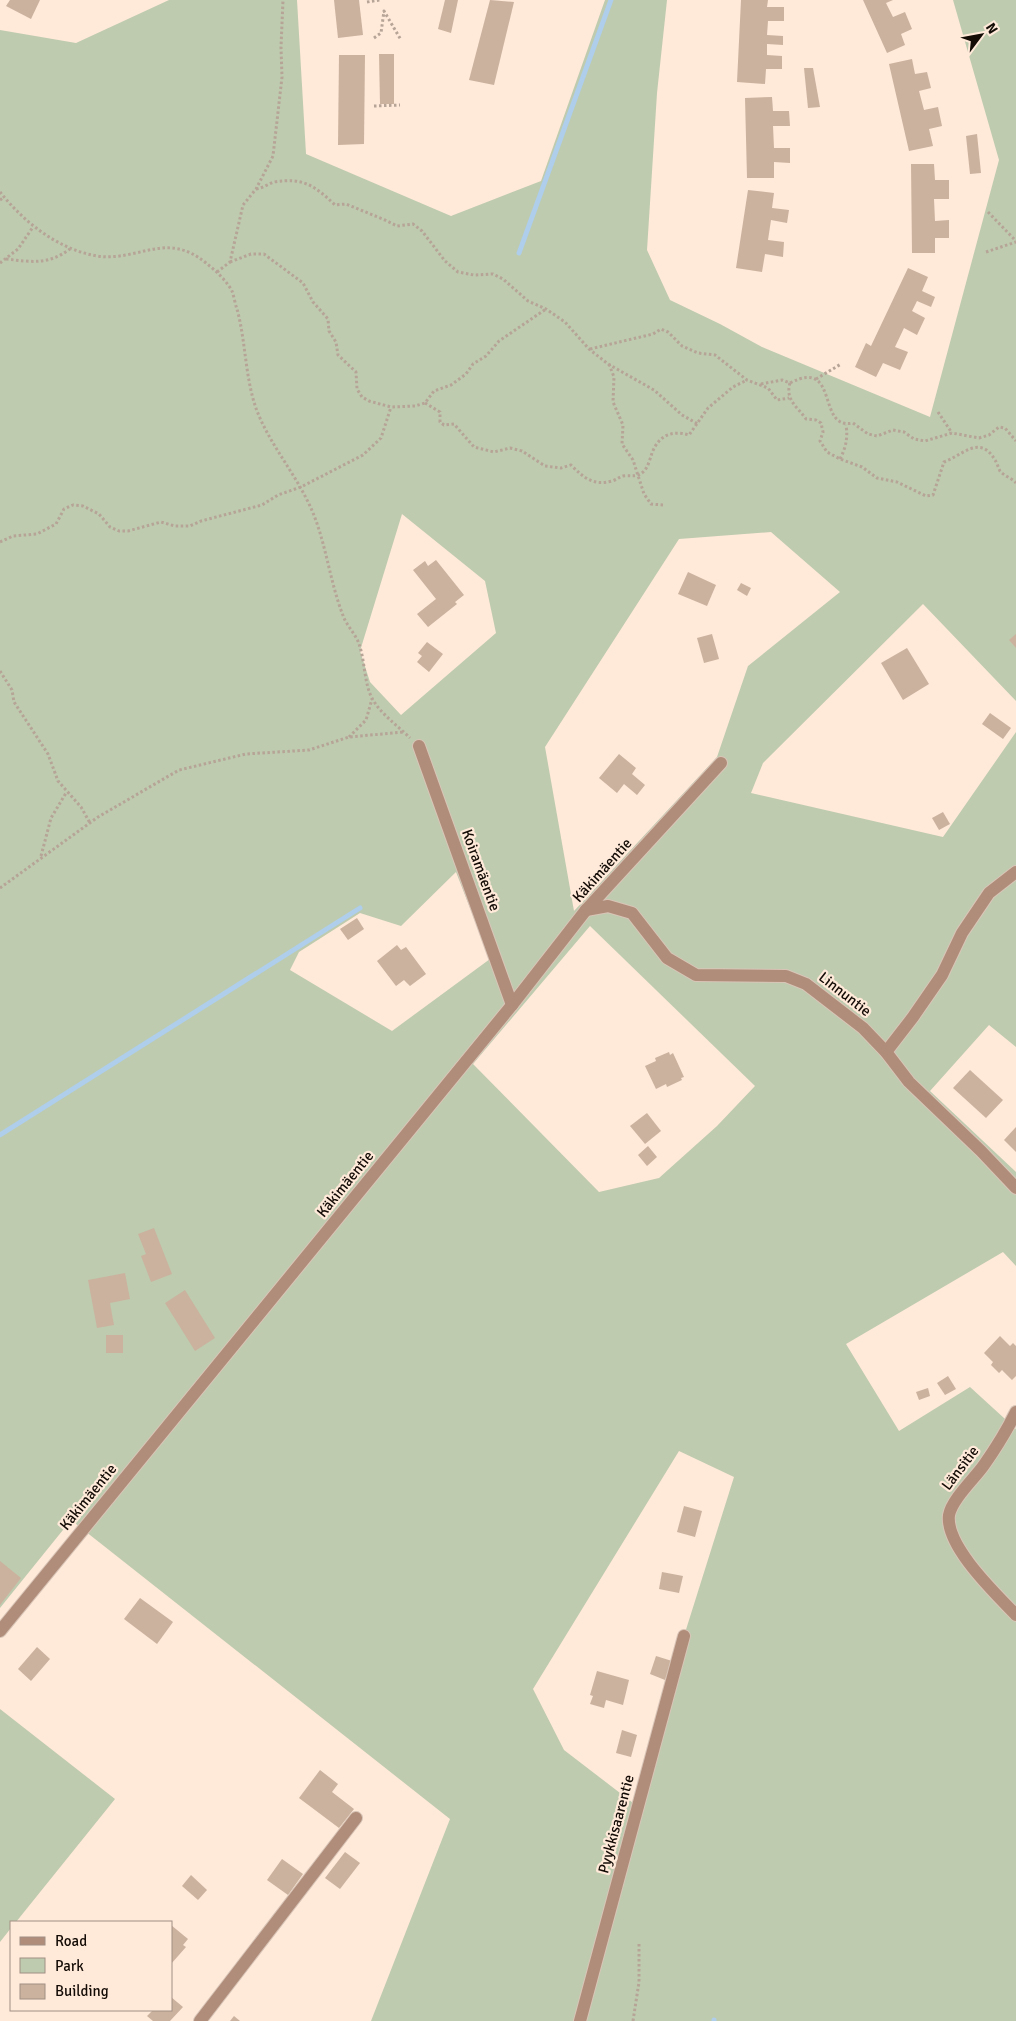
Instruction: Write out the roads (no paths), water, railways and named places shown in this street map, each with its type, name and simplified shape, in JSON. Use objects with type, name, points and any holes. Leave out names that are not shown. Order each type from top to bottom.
[{"type":"street","name":"Koiramäentie","points":[[419,746],[512,1005]]},
{"type":"street","name":"Käkimäentie","points":[[0,1631],[512,1005],[586,910],[721,763]]},
{"type":"street","points":[[886,1052],[914,1017],[942,975],[962,933],[989,893],[1016,872]]},
{"type":"street","name":"Linnuntie","points":[[586,910],[608,906],[632,913],[667,958],[696,975],[786,976],[806,984],[863,1028],[886,1052],[909,1082],[981,1151],[1016,1188]]},
{"type":"street","name":"Länsitie","points":[[1016,1412],[1007,1430],[984,1465],[953,1504],[949,1514],[949,1526],[954,1539],[966,1557],[989,1586],[1016,1615]]},
{"type":"street","name":"Pyykkisaarentie","points":[[580,2021],[684,1636]]},
{"type":"street","points":[[200,2021],[356,1818]]},
{"type":"waterway","points":[[519,253],[611,0]]},
{"type":"waterway","points":[[0,1135],[360,908]]}]
